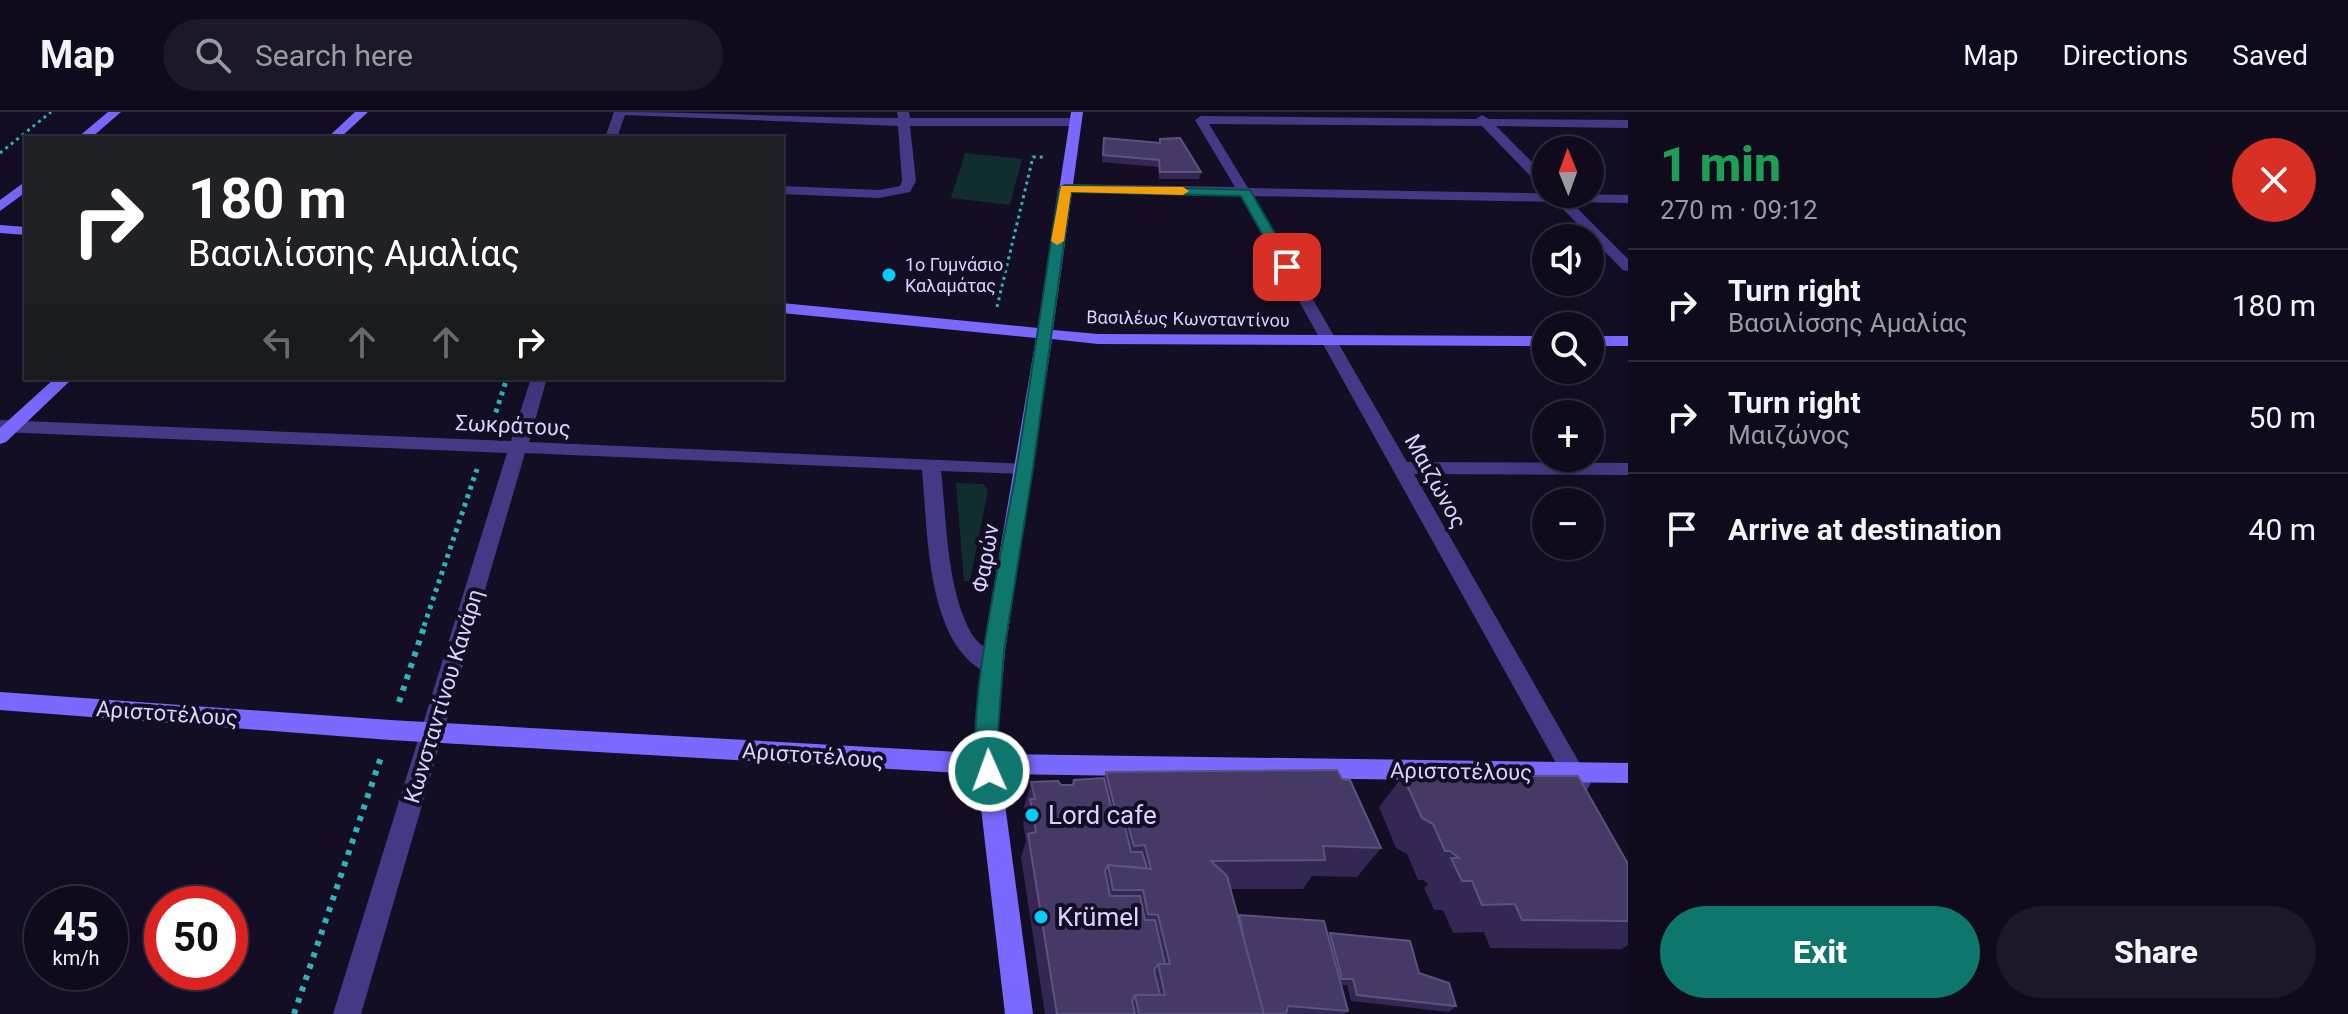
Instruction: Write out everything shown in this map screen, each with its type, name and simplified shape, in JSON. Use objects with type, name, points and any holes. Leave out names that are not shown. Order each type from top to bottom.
[{"type":"street","points":[[85,136],[115,112]]},
{"type":"street","points":[[335,136],[362,112]]},
{"type":"street","points":[[612,136],[620,112]]},
{"type":"street","points":[[628,112],[1055,122],[1076,117]]},
{"type":"street","points":[[1475,112],[1532,170]]},
{"type":"street","name":"Φαρών","points":[[1019,1014],[988,764],[987,731],[993,666],[1076,117]]},
{"type":"street","points":[[784,190],[879,194],[905,189],[909,181],[903,118]]},
{"type":"street","name":"Μαιζώνος","points":[[1487,124],[1201,120],[1589,799]]},
{"type":"street","points":[[1487,124],[1628,124]]},
{"type":"street","points":[[0,207],[24,187]]},
{"type":"street","points":[[1065,188],[1532,196]]},
{"type":"street","points":[[1604,198],[1628,199]]},
{"type":"street","points":[[1570,208],[1628,267]]},
{"type":"street","points":[[0,229],[24,231]]},
{"type":"street","name":"Βασιλέως Κωνσταντίνου","points":[[784,308],[1110,339],[1532,341]]},
{"type":"street","points":[[1604,341],[1628,341]]},
{"type":"street","points":[[4,430],[63,380]]},
{"type":"street","name":"Κωνσταντίνου Κανάρη","points":[[347,1014],[538,380]]},
{"type":"street","name":"Σωκράτους","points":[[4,430],[1025,468]]},
{"type":"street","points":[[931,465],[945,578],[956,622],[969,648],[993,666]]},
{"type":"street","points":[[1401,468],[1628,469]]},
{"type":"street","name":"Αριστοτέλους","points":[[0,701],[390,730],[988,764],[1628,773]]},
{"type":"path","points":[[0,153],[51,112]]},
{"type":"path","points":[[994,315],[1033,157],[1049,157],[1055,122]]},
{"type":"path","points":[[294,1014],[506,380]]},
{"type":"green space","points":[[965,153],[1022,159],[1010,205],[951,198]]},
{"type":"green space","points":[[956,483],[983,484],[988,490],[970,581],[964,581]]},
{"type":"building","points":[[1104,138],[1160,143],[1160,139],[1180,138],[1201,172],[1160,172],[1159,160],[1103,155]]},
{"type":"building","points":[[1337,770],[1342,779],[1350,780],[1381,848],[1323,846],[1325,860],[1211,861],[1227,876],[1264,1014],[1139,1014],[1135,995],[1165,995],[1158,964],[1170,964],[1158,915],[1148,914],[1143,890],[1113,890],[1108,865],[1151,869],[1145,845],[1134,846],[1126,817],[1117,817],[1106,772]]},
{"type":"building","points":[[1403,776],[1578,776],[1628,864],[1628,921],[1522,920],[1515,904],[1482,905],[1472,881],[1462,881],[1451,858],[1459,858],[1445,851],[1433,824],[1422,818]]},
{"type":"building","points":[[1104,778],[1115,824],[1124,824],[1131,852],[1142,852],[1147,868],[1108,865],[1105,871],[1110,896],[1140,896],[1145,920],[1155,920],[1165,964],[1158,964],[1154,970],[1160,995],[1135,995],[1132,1001],[1135,1014],[1057,1014],[1028,834],[1036,832],[1030,799],[1035,799],[1031,782],[1058,781],[1061,785],[1073,785],[1074,780]]},
{"type":"building","points":[[1239,915],[1324,921],[1348,1011],[1288,1006],[1286,1014],[1264,1014]]},
{"type":"building","points":[[1330,933],[1410,941],[1419,973],[1449,983],[1456,1006],[1357,995],[1353,979],[1342,979]]},
{"type":"slow traffic","points":[[1057,241],[1065,188],[1183,191]]},
{"type":"place","name":"1ο Γυμνάσιο Καλαμάτας","points":[[889,275]]},
{"type":"place","name":"Lord cafe","points":[[1032,815]]},
{"type":"place","name":"Krümel","points":[[1041,917]]},
{"type":"route","points":[[989,771],[987,731],[994,651],[1025,468],[1065,188],[1245,193],[1287,267]]}]
